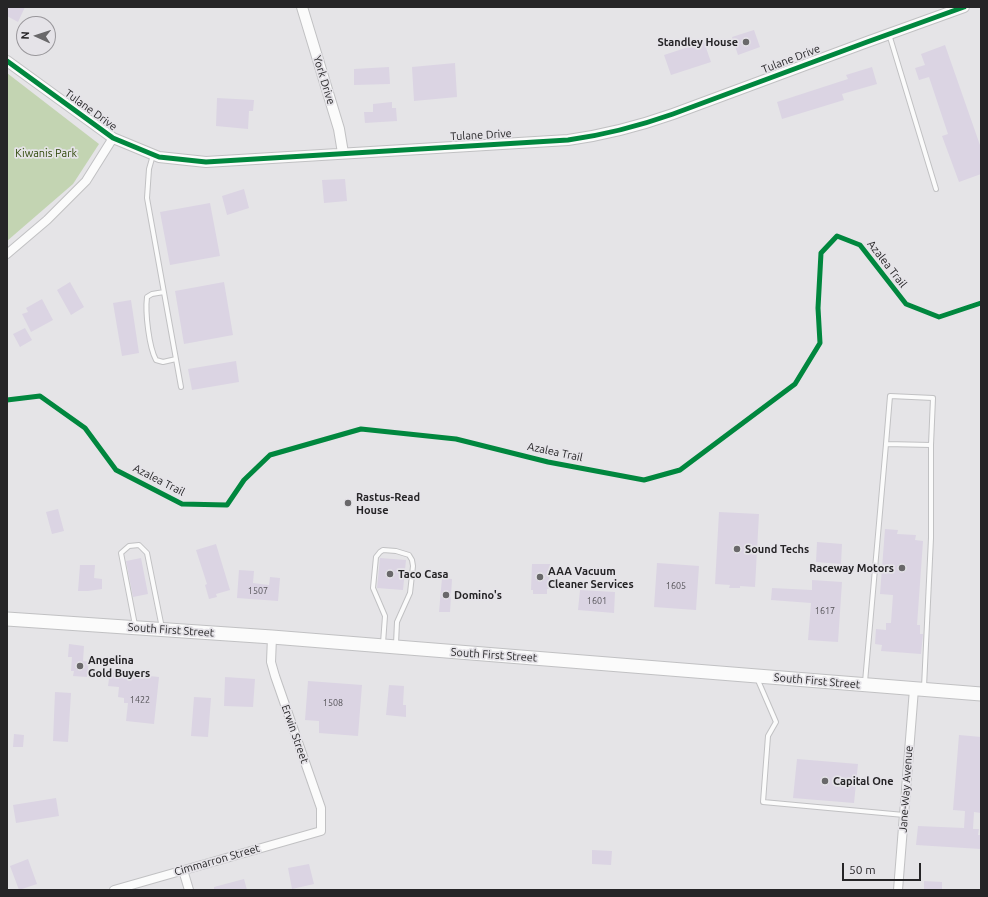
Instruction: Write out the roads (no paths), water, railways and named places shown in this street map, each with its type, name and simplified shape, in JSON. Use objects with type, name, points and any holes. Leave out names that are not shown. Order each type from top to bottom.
[{"type":"main road","name":"South First Street","points":[[7,619],[272,637],[981,694]]},
{"type":"street","name":"York Drive","points":[[302,7],[339,130],[343,153]]},
{"type":"street","name":"Tulane Drive","points":[[7,61],[113,138],[159,157],[206,162],[568,140],[606,134],[674,114],[964,7]]},
{"type":"street","points":[[7,254],[47,220],[86,181],[113,138]]},
{"type":"street","name":"Erwin Street","points":[[272,637],[271,662],[274,676],[321,808],[321,831]]},
{"type":"street","name":"Jane-Way Avenue","points":[[898,890],[904,815],[919,689]]},
{"type":"street","name":"Cimmarron Street","points":[[114,890],[321,831]]},
{"type":"street","points":[[183,870],[189,890]]},
{"type":"lane","points":[[889,34],[936,189]]},
{"type":"lane","points":[[153,155],[149,169],[147,198],[181,387]]},
{"type":"lane","points":[[164,292],[152,294],[147,297],[146,306],[152,353],[156,360],[163,362],[176,359]]},
{"type":"lane","points":[[864,685],[890,396],[933,398],[931,446],[931,538],[919,689]]},
{"type":"lane","points":[[886,444],[931,446]]},
{"type":"lane","points":[[136,628],[122,553],[129,546],[139,545],[147,553],[162,630]]},
{"type":"lane","points":[[382,646],[385,616],[373,588],[376,557],[384,550],[396,551],[409,555],[413,566],[410,593],[397,622],[396,647]]},
{"type":"lane","points":[[756,676],[776,722],[768,736],[763,802],[904,815]]},
{"type":"place","name":"Standley House","points":[[746,42]]},
{"type":"place","name":"Rastus-Read House","points":[[348,503]]},
{"type":"place","name":"Sound Techs","points":[[737,549]]},
{"type":"place","name":"Raceway Motors","points":[[902,568]]},
{"type":"place","name":"Taco Casa","points":[[390,574]]},
{"type":"place","name":"AAA Vacuum Cleaner Services","points":[[540,577]]},
{"type":"place","name":"Domino's","points":[[446,595]]},
{"type":"place","name":"Angelina Gold Buyers","points":[[80,666]]},
{"type":"place","name":"Capital One","points":[[825,781]]},
{"type":"park label","name":"Kiwanis Park","points":[[46,153]]}]
